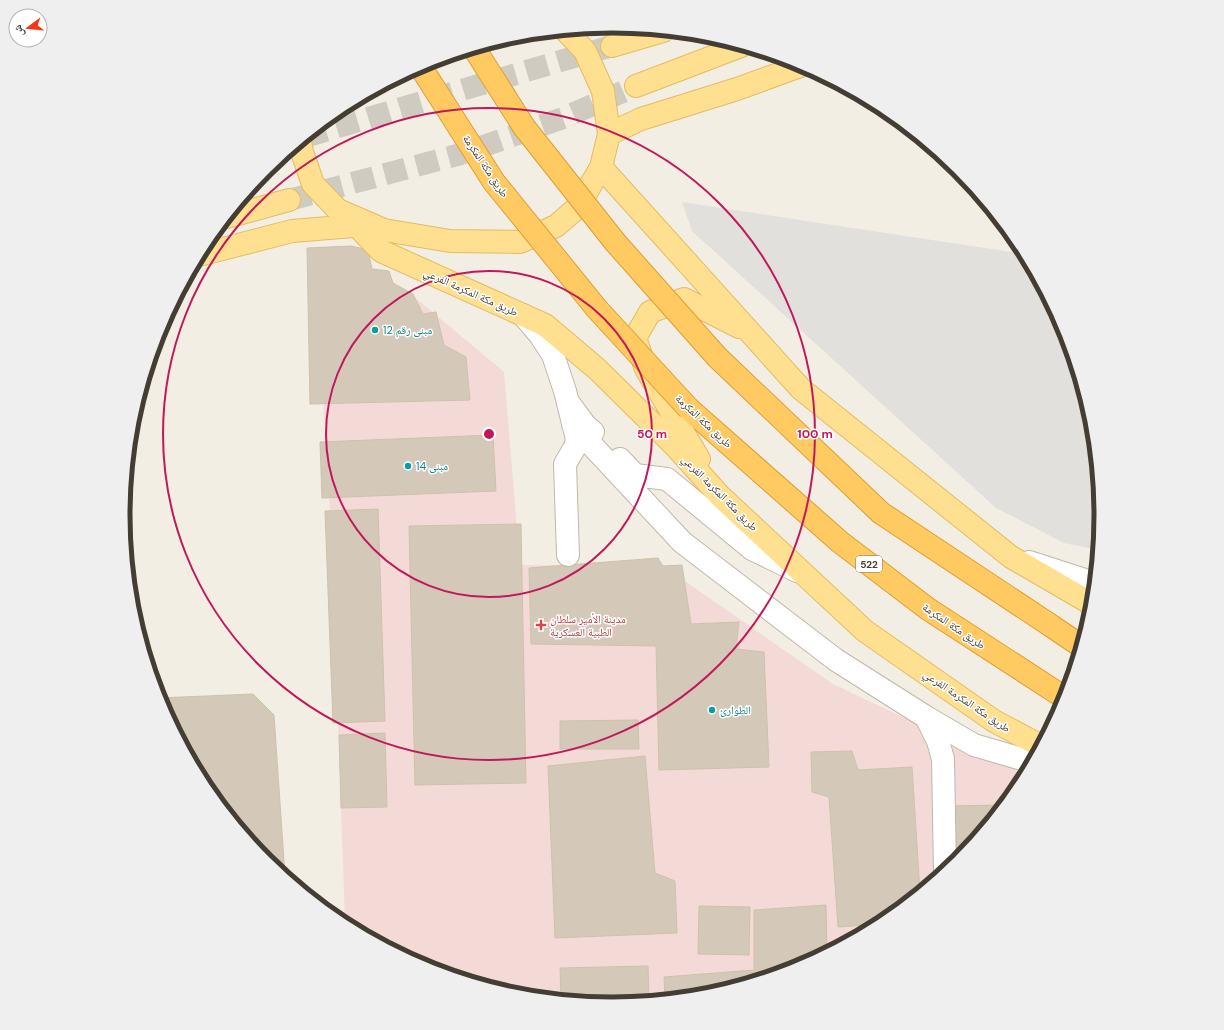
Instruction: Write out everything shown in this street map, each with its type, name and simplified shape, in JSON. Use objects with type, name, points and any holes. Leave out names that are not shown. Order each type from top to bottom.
[{"type":"highway","points":[[477,52],[528,134],[615,242],[717,357],[881,513],[1077,643]]},
{"type":"highway","name":"طريق مكة المكرمة","points":[[424,72],[494,182],[597,309],[689,409],[840,542],[928,609],[1059,694]]},
{"type":"main road","points":[[208,253],[292,231],[364,225],[384,230],[450,240],[520,242],[556,226],[578,207],[601,167],[608,134],[603,91],[585,51],[570,35]]},
{"type":"main road","points":[[612,46],[651,35]]},
{"type":"main road","points":[[636,86],[735,48]]},
{"type":"main road","points":[[608,134],[641,119],[738,89],[793,69]]},
{"type":"main road","name":"طريق مكة المكرمة الفرعي","points":[[301,147],[313,184],[338,210],[364,225],[381,251],[545,325],[597,369],[676,447],[720,496],[865,631],[994,722],[1036,743]]},
{"type":"main road","points":[[601,167],[801,389],[1011,557],[1086,601]]},
{"type":"main road","points":[[236,215],[289,200]]},
{"type":"main road","points":[[720,496],[646,369],[635,338],[650,312],[684,299],[751,333]]},
{"type":"street","points":[[523,316],[540,335],[553,354],[565,391],[577,439],[575,447],[565,464],[568,555]]},
{"type":"street","points":[[568,402],[585,425],[635,475],[667,479],[752,549],[804,574]]},
{"type":"street","points":[[573,424],[682,542],[836,660],[926,717],[974,745],[1026,760]]},
{"type":"street","points":[[1011,557],[1089,582]]},
{"type":"street","points":[[926,717],[938,741],[943,759],[945,863]]},
{"type":"shaded area","points":[[682,202],[1016,253],[1044,302],[1057,331],[1078,390],[1090,452],[1093,483],[1093,549],[1064,543],[996,508],[692,231]]},
{"type":"shaded area","name":"مدينة الأمير سلطان الطبية العسكرية","points":[[369,277],[418,300],[504,372],[520,565],[663,566],[833,684],[1019,772],[1013,783],[974,833],[953,856],[930,877],[880,916],[825,947],[796,960],[737,981],[706,988],[644,996],[612,997],[580,996],[518,988],[487,981],[428,960],[399,947],[345,916],[332,549],[321,362]]},
{"type":"building","name":"مبنى رقم 12","points":[[351,246],[368,250],[372,269],[389,271],[393,283],[413,294],[423,314],[436,312],[444,345],[466,357],[470,400],[310,404],[307,248]]},
{"type":"building","name":"مبنى 14","points":[[493,435],[496,491],[322,498],[320,442]]},
{"type":"building","points":[[378,509],[385,721],[333,723],[325,511]]},
{"type":"building","points":[[521,524],[526,783],[415,785],[409,526]]},
{"type":"building","name":"الطوارئ","points":[[658,558],[663,566],[682,565],[691,624],[739,622],[736,649],[764,652],[769,767],[659,770],[656,646],[531,644],[529,568]]},
{"type":"building","points":[[253,694],[274,715],[284,868],[250,833],[211,783],[180,728],[166,698]]},
{"type":"building","points":[[638,720],[639,749],[560,749],[560,721]]},
{"type":"building","points":[[385,733],[387,807],[341,808],[339,735]]},
{"type":"building","points":[[852,751],[858,770],[912,767],[920,885],[880,916],[865,925],[838,927],[829,797],[812,792],[811,752]]},
{"type":"building","points":[[645,756],[655,873],[675,881],[677,933],[555,938],[548,766]]},
{"type":"building","points":[[996,805],[953,856],[950,856],[949,806]]},
{"type":"building","points":[[826,905],[827,946],[796,960],[737,981],[706,988],[665,994],[664,977],[754,970],[754,910]]},
{"type":"building","points":[[699,906],[750,907],[749,955],[698,954]]},
{"type":"building","points":[[648,966],[649,996],[612,997],[561,994],[560,968]]},
{"type":"tunnel","points":[[319,133],[612,46]]},
{"type":"tunnel","points":[[289,200],[461,154],[563,118],[636,86]]},
{"type":"place","name":"مبنى رقم 12","points":[[375,330]]},
{"type":"place","name":"مبنى 14","points":[[408,466]]},
{"type":"place","name":"مدينة الأمير سلطان الطبية العسكرية","points":[[541,625]]},
{"type":"place","name":"الطوارئ","points":[[712,710]]}]
